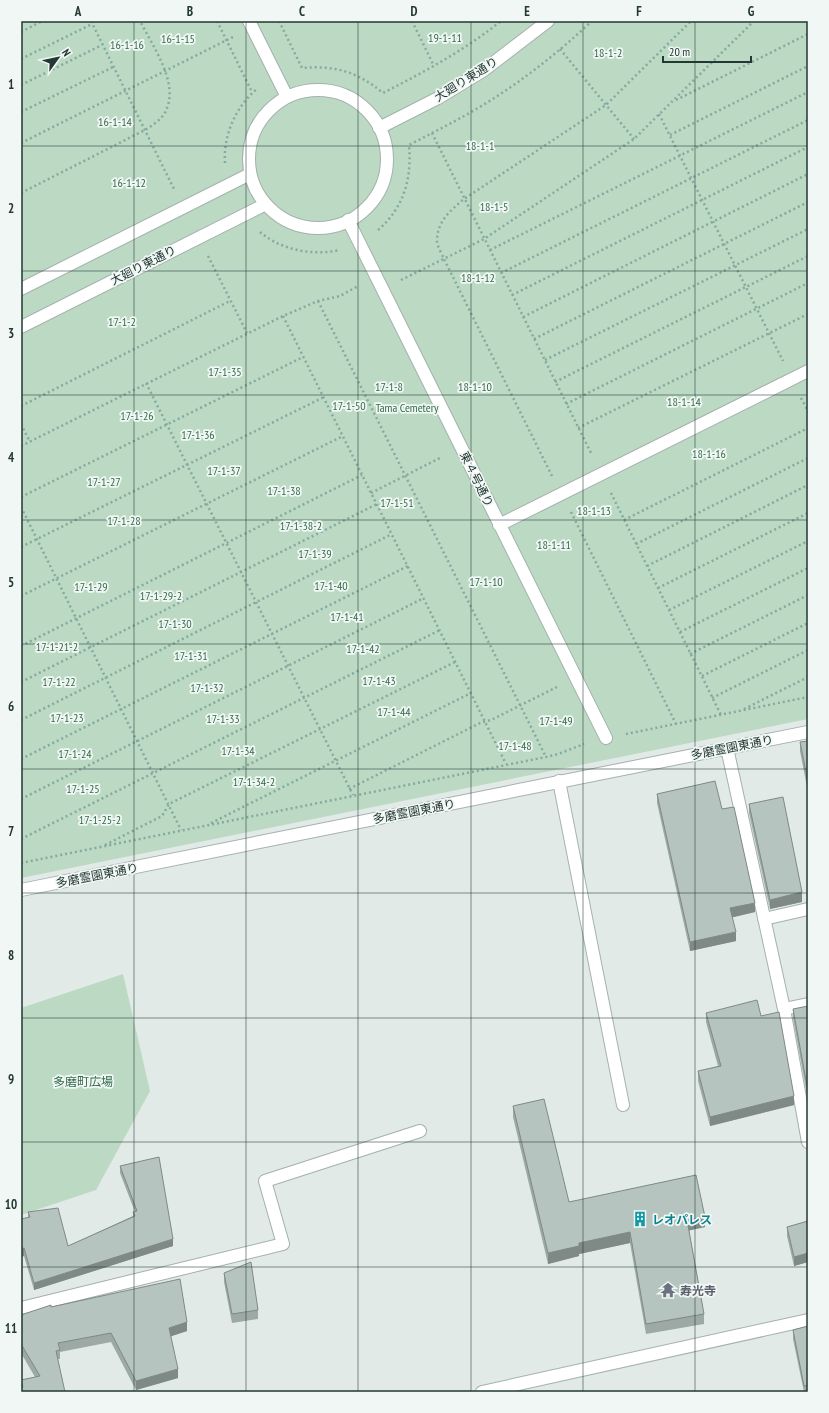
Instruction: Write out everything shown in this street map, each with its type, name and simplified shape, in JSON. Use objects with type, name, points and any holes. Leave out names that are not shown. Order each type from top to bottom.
[{"type":"street","name":"大廻り東通り","points":[[379,128],[438,98],[484,70],[548,21]]},
{"type":"street","points":[[250,24],[287,97]]},
{"type":"street","points":[[316,90],[346,96],[360,104],[371,115],[379,128],[384,143],[386,158],[385,174],[380,188],[372,201],[361,212],[348,220],[334,226],[319,228],[289,222],[275,213],[266,204],[256,190],[250,174],[250,144],[255,130],[263,117],[274,106],[287,97],[301,92],[316,90]]},
{"type":"street","points":[[21,289],[250,174]]},
{"type":"street","name":"大廻り東通り","points":[[21,327],[266,204]]},
{"type":"street","name":"東４号通り","points":[[348,220],[606,738]]},
{"type":"street","points":[[499,525],[808,371]]},
{"type":"street","name":"多磨霊園東通り","points":[[21,890],[808,732]]},
{"type":"street","points":[[727,748],[784,1009],[808,1142]]},
{"type":"street","points":[[559,781],[623,1105]]},
{"type":"street","points":[[764,919],[808,909]]},
{"type":"street","points":[[784,1009],[808,1004]]},
{"type":"street","points":[[21,1308],[283,1244],[264,1181],[420,1131]]},
{"type":"street","points":[[482,1392],[808,1320]]},
{"type":"path","points":[[21,32],[42,21]]},
{"type":"path","points":[[21,193],[145,130],[157,122],[167,109],[170,90],[165,71],[140,21]]},
{"type":"path","points":[[217,21],[252,92]]},
{"type":"path","points":[[279,21],[302,68],[325,66],[350,72],[373,85],[383,93],[434,66],[460,50],[501,21]]},
{"type":"path","points":[[412,21],[434,66]]},
{"type":"path","points":[[375,233],[393,214],[406,189],[410,168],[410,145],[488,102],[526,76],[592,21]]},
{"type":"path","points":[[444,259],[437,241],[440,224],[449,211],[464,199],[606,105],[691,21]]},
{"type":"path","points":[[398,282],[484,239],[634,139],[754,21]]},
{"type":"path","points":[[21,59],[91,22],[177,193]]},
{"type":"path","points":[[21,143],[226,40],[250,24]]},
{"type":"path","points":[[672,102],[808,34]]},
{"type":"path","points":[[21,86],[102,45]]},
{"type":"path","points":[[560,49],[634,139]]},
{"type":"path","points":[[670,135],[808,66]]},
{"type":"path","points":[[21,112],[113,67]]},
{"type":"path","points":[[490,250],[808,92]]},
{"type":"path","points":[[659,114],[784,363]]},
{"type":"path","points":[[501,273],[808,120]]},
{"type":"path","points":[[432,133],[464,199]]},
{"type":"path","points":[[512,295],[808,147]]},
{"type":"path","points":[[523,317],[808,174]]},
{"type":"path","points":[[534,339],[808,202]]},
{"type":"path","points":[[545,360],[808,229]]},
{"type":"path","points":[[206,251],[247,333]]},
{"type":"path","points":[[555,382],[808,256]]},
{"type":"path","points":[[21,446],[247,333],[318,301],[340,296],[376,275]]},
{"type":"path","points":[[566,404],[808,283]]},
{"type":"path","points":[[21,406],[230,301]]},
{"type":"path","points":[[318,301],[546,757]]},
{"type":"path","points":[[578,428],[808,314]]},
{"type":"path","points":[[283,316],[486,722],[486,725],[506,765]]},
{"type":"path","points":[[21,497],[304,357]]},
{"type":"path","points":[[146,383],[353,796]]},
{"type":"path","points":[[21,547],[324,397]]},
{"type":"path","points":[[21,424],[30,442]]},
{"type":"path","points":[[624,520],[808,428]]},
{"type":"path","points":[[21,596],[343,436]]},
{"type":"path","points":[[371,493],[446,455]]},
{"type":"path","points":[[636,544],[808,458]]},
{"type":"path","points":[[21,646],[362,475]]},
{"type":"path","points":[[646,566],[808,485]]},
{"type":"path","points":[[21,682],[377,504]]},
{"type":"path","points":[[21,508],[182,830]]},
{"type":"path","points":[[658,588],[808,513]]},
{"type":"path","points":[[21,720],[392,534]]},
{"type":"path","points":[[669,610],[808,541]]},
{"type":"path","points":[[21,760],[408,566]]},
{"type":"path","points":[[680,632],[808,568]]},
{"type":"path","points":[[690,654],[808,595]]},
{"type":"path","points":[[21,799],[424,598]]},
{"type":"path","points":[[702,676],[808,623]]},
{"type":"path","points":[[21,839],[440,630]]},
{"type":"path","points":[[712,698],[808,650]]},
{"type":"path","points":[[101,847],[162,816],[169,804],[455,662]]},
{"type":"path","points":[[741,711],[808,677]]},
{"type":"path","points":[[349,789],[561,685]]},
{"type":"path","points":[[207,825],[471,693]]},
{"type":"path","points":[[21,863],[546,757],[606,738],[808,697]]},
{"type":"green space","name":"Tama Cemetery","points":[[21,21],[808,21],[808,719],[21,878]]},
{"type":"green space","name":"多磨町広場","points":[[123,974],[150,1091],[96,1190],[21,1215],[21,1008]]},
{"type":"building","points":[[808,741],[808,777],[807,777],[800,742]]},
{"type":"building","points":[[715,781],[722,809],[734,807],[755,903],[730,908],[736,932],[690,942],[657,794]]},
{"type":"building","points":[[783,797],[802,892],[770,900],[749,804]]},
{"type":"building","points":[[757,1000],[761,1016],[779,1012],[794,1096],[710,1117],[698,1071],[721,1066],[706,1013]]},
{"type":"building","points":[[808,1006],[808,1091],[793,1009]]},
{"type":"building","points":[[544,1099],[569,1202],[696,1175],[705,1217],[687,1220],[704,1314],[646,1324],[630,1232],[579,1243],[579,1246],[548,1253],[513,1106]]},
{"type":"building","points":[[159,1157],[173,1239],[34,1283],[24,1248],[21,1249],[21,1219],[30,1217],[28,1212],[58,1208],[68,1246],[135,1216],[133,1212],[137,1211],[120,1166]]},
{"type":"building","points":[[808,1221],[808,1253],[794,1257],[787,1227]]},
{"type":"building","points":[[251,1262],[258,1310],[232,1314],[224,1273]]},
{"type":"building","points":[[180,1279],[187,1322],[169,1328],[178,1369],[136,1381],[111,1333],[58,1343],[60,1350],[56,1351],[65,1392],[21,1392],[21,1388],[23,1387],[21,1380],[40,1376],[21,1344],[21,1315],[51,1305],[51,1307]]},
{"type":"building","points":[[808,1326],[808,1385],[804,1386],[793,1330]]},
{"type":"place","name":"レオパレス","points":[[640,1219]]},
{"type":"place","name":"寿光寺","points":[[668,1290]]},
{"type":"park label","name":"19-1-11","points":[[445,37]]},
{"type":"park label","name":"16-1-15","points":[[178,38]]},
{"type":"park label","name":"16-1-16","points":[[127,44]]},
{"type":"park label","name":"18-1-2","points":[[608,52]]},
{"type":"park label","name":"16-1-14","points":[[115,121]]},
{"type":"park label","name":"18-1-1","points":[[480,145]]},
{"type":"park label","name":"16-1-12","points":[[129,182]]},
{"type":"park label","name":"18-1-5","points":[[494,206]]},
{"type":"park label","name":"18-1-12","points":[[478,277]]},
{"type":"park label","name":"17-1-2","points":[[122,321]]},
{"type":"park label","name":"17-1-35","points":[[225,371]]},
{"type":"park label","name":"17-1-8","points":[[389,386]]},
{"type":"park label","name":"18-1-10","points":[[475,386]]},
{"type":"park label","name":"18-1-14","points":[[684,401]]},
{"type":"park label","name":"17-1-50","points":[[349,405]]},
{"type":"park label","name":"17-1-26","points":[[137,415]]},
{"type":"park label","name":"17-1-36","points":[[198,434]]},
{"type":"park label","name":"18-1-16","points":[[709,453]]},
{"type":"park label","name":"17-1-37","points":[[224,470]]},
{"type":"park label","name":"17-1-27","points":[[104,481]]},
{"type":"park label","name":"17-1-38","points":[[284,490]]},
{"type":"park label","name":"17-1-51","points":[[397,502]]},
{"type":"park label","name":"18-1-13","points":[[594,510]]},
{"type":"park label","name":"17-1-28","points":[[124,520]]},
{"type":"park label","name":"17-1-38-2","points":[[301,525]]},
{"type":"park label","name":"18-1-11","points":[[554,544]]},
{"type":"park label","name":"17-1-39","points":[[315,553]]},
{"type":"park label","name":"17-1-10","points":[[486,581]]},
{"type":"park label","name":"17-1-40","points":[[331,585]]},
{"type":"park label","name":"17-1-29","points":[[91,586]]},
{"type":"park label","name":"17-1-29-2","points":[[161,595]]},
{"type":"park label","name":"17-1-41","points":[[347,616]]},
{"type":"park label","name":"17-1-30","points":[[175,623]]},
{"type":"park label","name":"17-1-21-2","points":[[57,646]]},
{"type":"park label","name":"17-1-42","points":[[363,648]]},
{"type":"park label","name":"17-1-31","points":[[191,655]]},
{"type":"park label","name":"17-1-43","points":[[379,680]]},
{"type":"park label","name":"17-1-22","points":[[59,681]]},
{"type":"park label","name":"17-1-32","points":[[207,687]]},
{"type":"park label","name":"17-1-44","points":[[394,711]]},
{"type":"park label","name":"17-1-23","points":[[67,717]]},
{"type":"park label","name":"17-1-33","points":[[223,718]]},
{"type":"park label","name":"17-1-49","points":[[556,720]]},
{"type":"park label","name":"17-1-48","points":[[515,745]]},
{"type":"park label","name":"17-1-34","points":[[238,750]]},
{"type":"park label","name":"17-1-24","points":[[75,753]]},
{"type":"park label","name":"17-1-34-2","points":[[254,781]]},
{"type":"park label","name":"17-1-25","points":[[83,788]]},
{"type":"park label","name":"17-1-25-2","points":[[100,819]]}]
